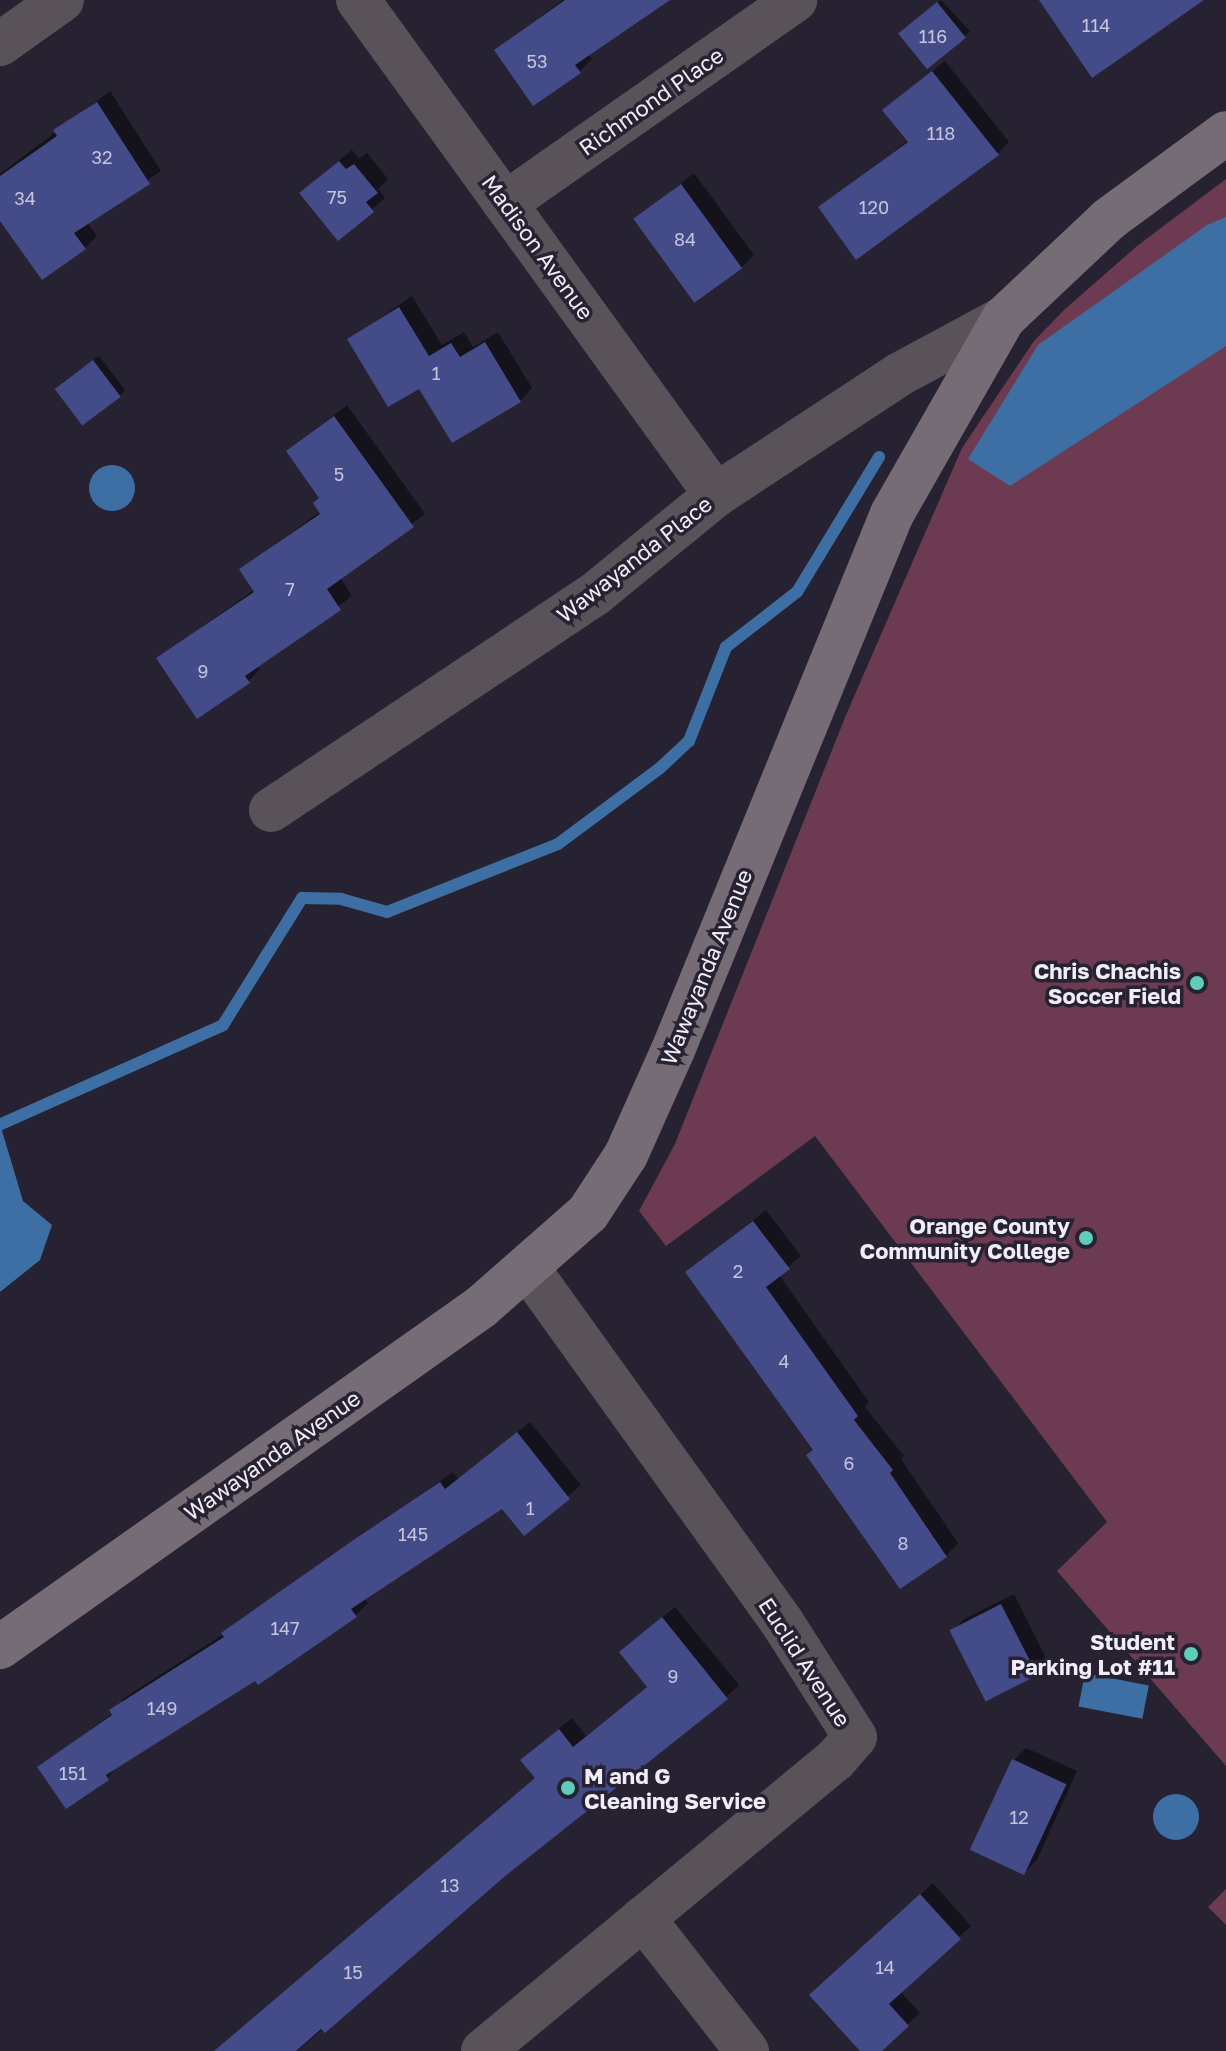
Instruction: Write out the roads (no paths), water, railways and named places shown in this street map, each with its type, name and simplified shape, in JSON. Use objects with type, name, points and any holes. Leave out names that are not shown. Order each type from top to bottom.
[{"type":"street","points":[[0,44],[62,0]]},
{"type":"street","name":"Madison Avenue","points":[[358,0],[716,495]]},
{"type":"street","name":"Richmond Place","points":[[507,202],[795,0]]},
{"type":"street","name":"Wawayanda Avenue","points":[[0,1647],[481,1307],[528,1269],[588,1213],[626,1155],[892,514],[1004,318],[1109,219],[1226,133]]},
{"type":"street","name":"Wawayanda Place","points":[[271,810],[595,594],[716,495],[900,374],[1004,318]]},
{"type":"street","name":"Euclid Avenue","points":[[483,2051],[835,1760],[855,1737],[782,1622],[528,1269]]},
{"type":"street","points":[[643,1918],[747,2051]]},
{"type":"water","points":[[1226,217],[1226,346],[1010,486],[968,459],[1038,345],[1207,225]]},
{"type":"water","points":[[112,465],[129,471],[135,488],[129,505],[112,511],[95,505],[89,488],[95,471]]},
{"type":"water","points":[[0,1124],[23,1201],[52,1225],[40,1260],[0,1292]]},
{"type":"water","points":[[1085,1673],[1149,1685],[1142,1719],[1079,1706]]},
{"type":"water","points":[[1176,1794],[1192,1801],[1199,1817],[1192,1833],[1176,1840],[1160,1833],[1153,1817],[1160,1801]]},
{"type":"waterway","points":[[1,1124],[223,1025],[302,898],[341,899],[387,912],[558,844],[660,768],[689,741],[726,647],[797,592],[879,457]]},
{"type":"place","name":"Chris Chachis Soccer Field","points":[[1197,983]]},
{"type":"place","name":"Orange County Community College","points":[[1086,1238]]},
{"type":"place","name":"Student Parking Lot #11","points":[[1191,1654]]},
{"type":"place","name":"M and G Cleaning Service","points":[[568,1788]]}]
